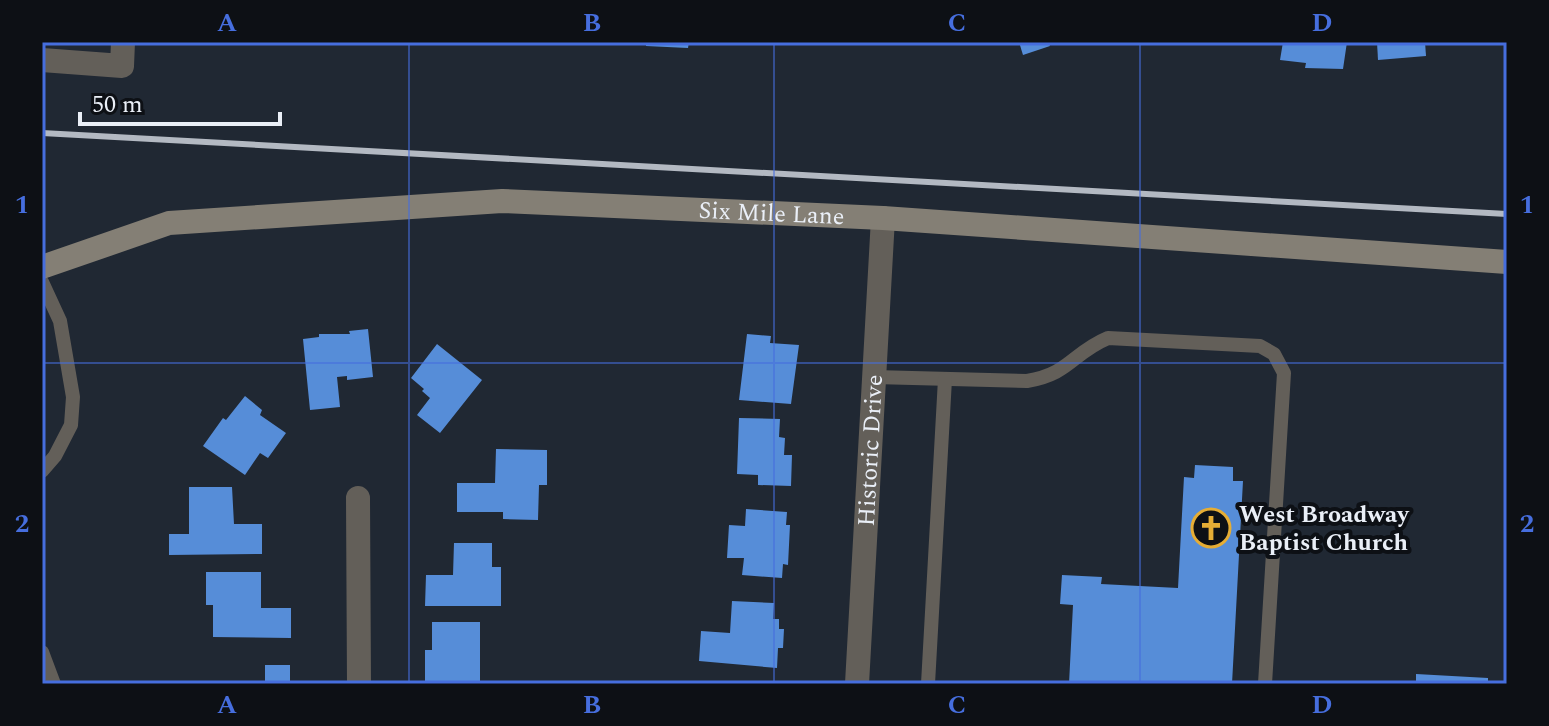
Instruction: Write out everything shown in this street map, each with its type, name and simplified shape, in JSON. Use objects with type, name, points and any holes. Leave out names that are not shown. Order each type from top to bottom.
[{"type":"street","points":[[42,60],[122,66],[123,42]]},
{"type":"street","name":"Six Mile Lane","points":[[42,267],[169,223],[502,201],[883,218],[1507,262]]},
{"type":"street","name":"Historic Drive","points":[[857,684],[883,218]]},
{"type":"street","points":[[358,498],[359,684]]},
{"type":"lane","points":[[42,282],[60,321],[73,397],[71,425],[55,456],[42,471]]},
{"type":"lane","points":[[874,377],[1027,381],[1049,377],[1064,370],[1090,346],[1108,338],[1260,346],[1274,354],[1284,373],[1265,684]]},
{"type":"lane","points":[[928,684],[945,379]]},
{"type":"lane","points":[[42,652],[54,684]]},
{"type":"building","points":[[646,42],[689,42],[688,48],[646,46]]},
{"type":"building","points":[[1019,42],[1048,42],[1050,46],[1023,55]]},
{"type":"building","points":[[1283,42],[1347,42],[1343,69],[1305,68],[1306,63],[1280,60]]},
{"type":"building","points":[[1377,42],[1425,42],[1426,56],[1378,60]]},
{"type":"building","points":[[368,329],[373,377],[347,380],[347,376],[337,377],[340,407],[310,410],[303,339],[319,337],[319,334],[350,334],[349,331]]},
{"type":"building","points":[[747,334],[771,336],[770,343],[799,345],[791,404],[739,400]]},
{"type":"building","points":[[437,344],[482,380],[440,433],[417,415],[430,398],[411,378]]},
{"type":"building","points":[[245,396],[262,410],[260,415],[286,433],[268,458],[260,453],[245,475],[203,446],[223,418],[226,420]]},
{"type":"building","points":[[739,418],[780,419],[779,437],[785,438],[784,455],[792,455],[791,486],[758,485],[758,475],[737,474]]},
{"type":"building","points":[[496,449],[547,450],[547,485],[539,485],[538,520],[503,519],[503,512],[457,512],[457,483],[495,483]]},
{"type":"building","name":"West Broadway Baptist Church","points":[[1195,465],[1233,467],[1233,481],[1243,481],[1232,684],[1069,684],[1073,605],[1060,604],[1062,575],[1102,577],[1101,584],[1178,588],[1184,477],[1194,478]]},
{"type":"building","points":[[189,487],[232,487],[234,524],[262,524],[262,554],[169,555],[169,534],[189,534]]},
{"type":"building","points":[[746,509],[787,512],[786,525],[790,525],[788,565],[783,564],[782,578],[742,575],[744,558],[727,558],[729,525],[745,526]]},
{"type":"building","points":[[454,543],[492,543],[492,567],[501,567],[501,606],[425,606],[426,575],[453,575]]},
{"type":"building","points":[[206,572],[261,572],[261,608],[291,608],[291,638],[213,637],[213,605],[206,605]]},
{"type":"building","points":[[732,601],[774,603],[773,619],[779,619],[779,629],[784,629],[783,648],[778,648],[777,668],[699,661],[701,631],[730,633]]},
{"type":"building","points":[[432,622],[480,622],[480,684],[425,684],[425,650],[432,650]]},
{"type":"building","points":[[265,665],[290,665],[290,684],[265,684]]},
{"type":"building","points":[[1416,674],[1488,678],[1488,684],[1416,684]]},
{"type":"railway","points":[[42,133],[1507,214]]},
{"type":"place","name":"West Broadway Baptist Church","points":[[1211,528]]}]
